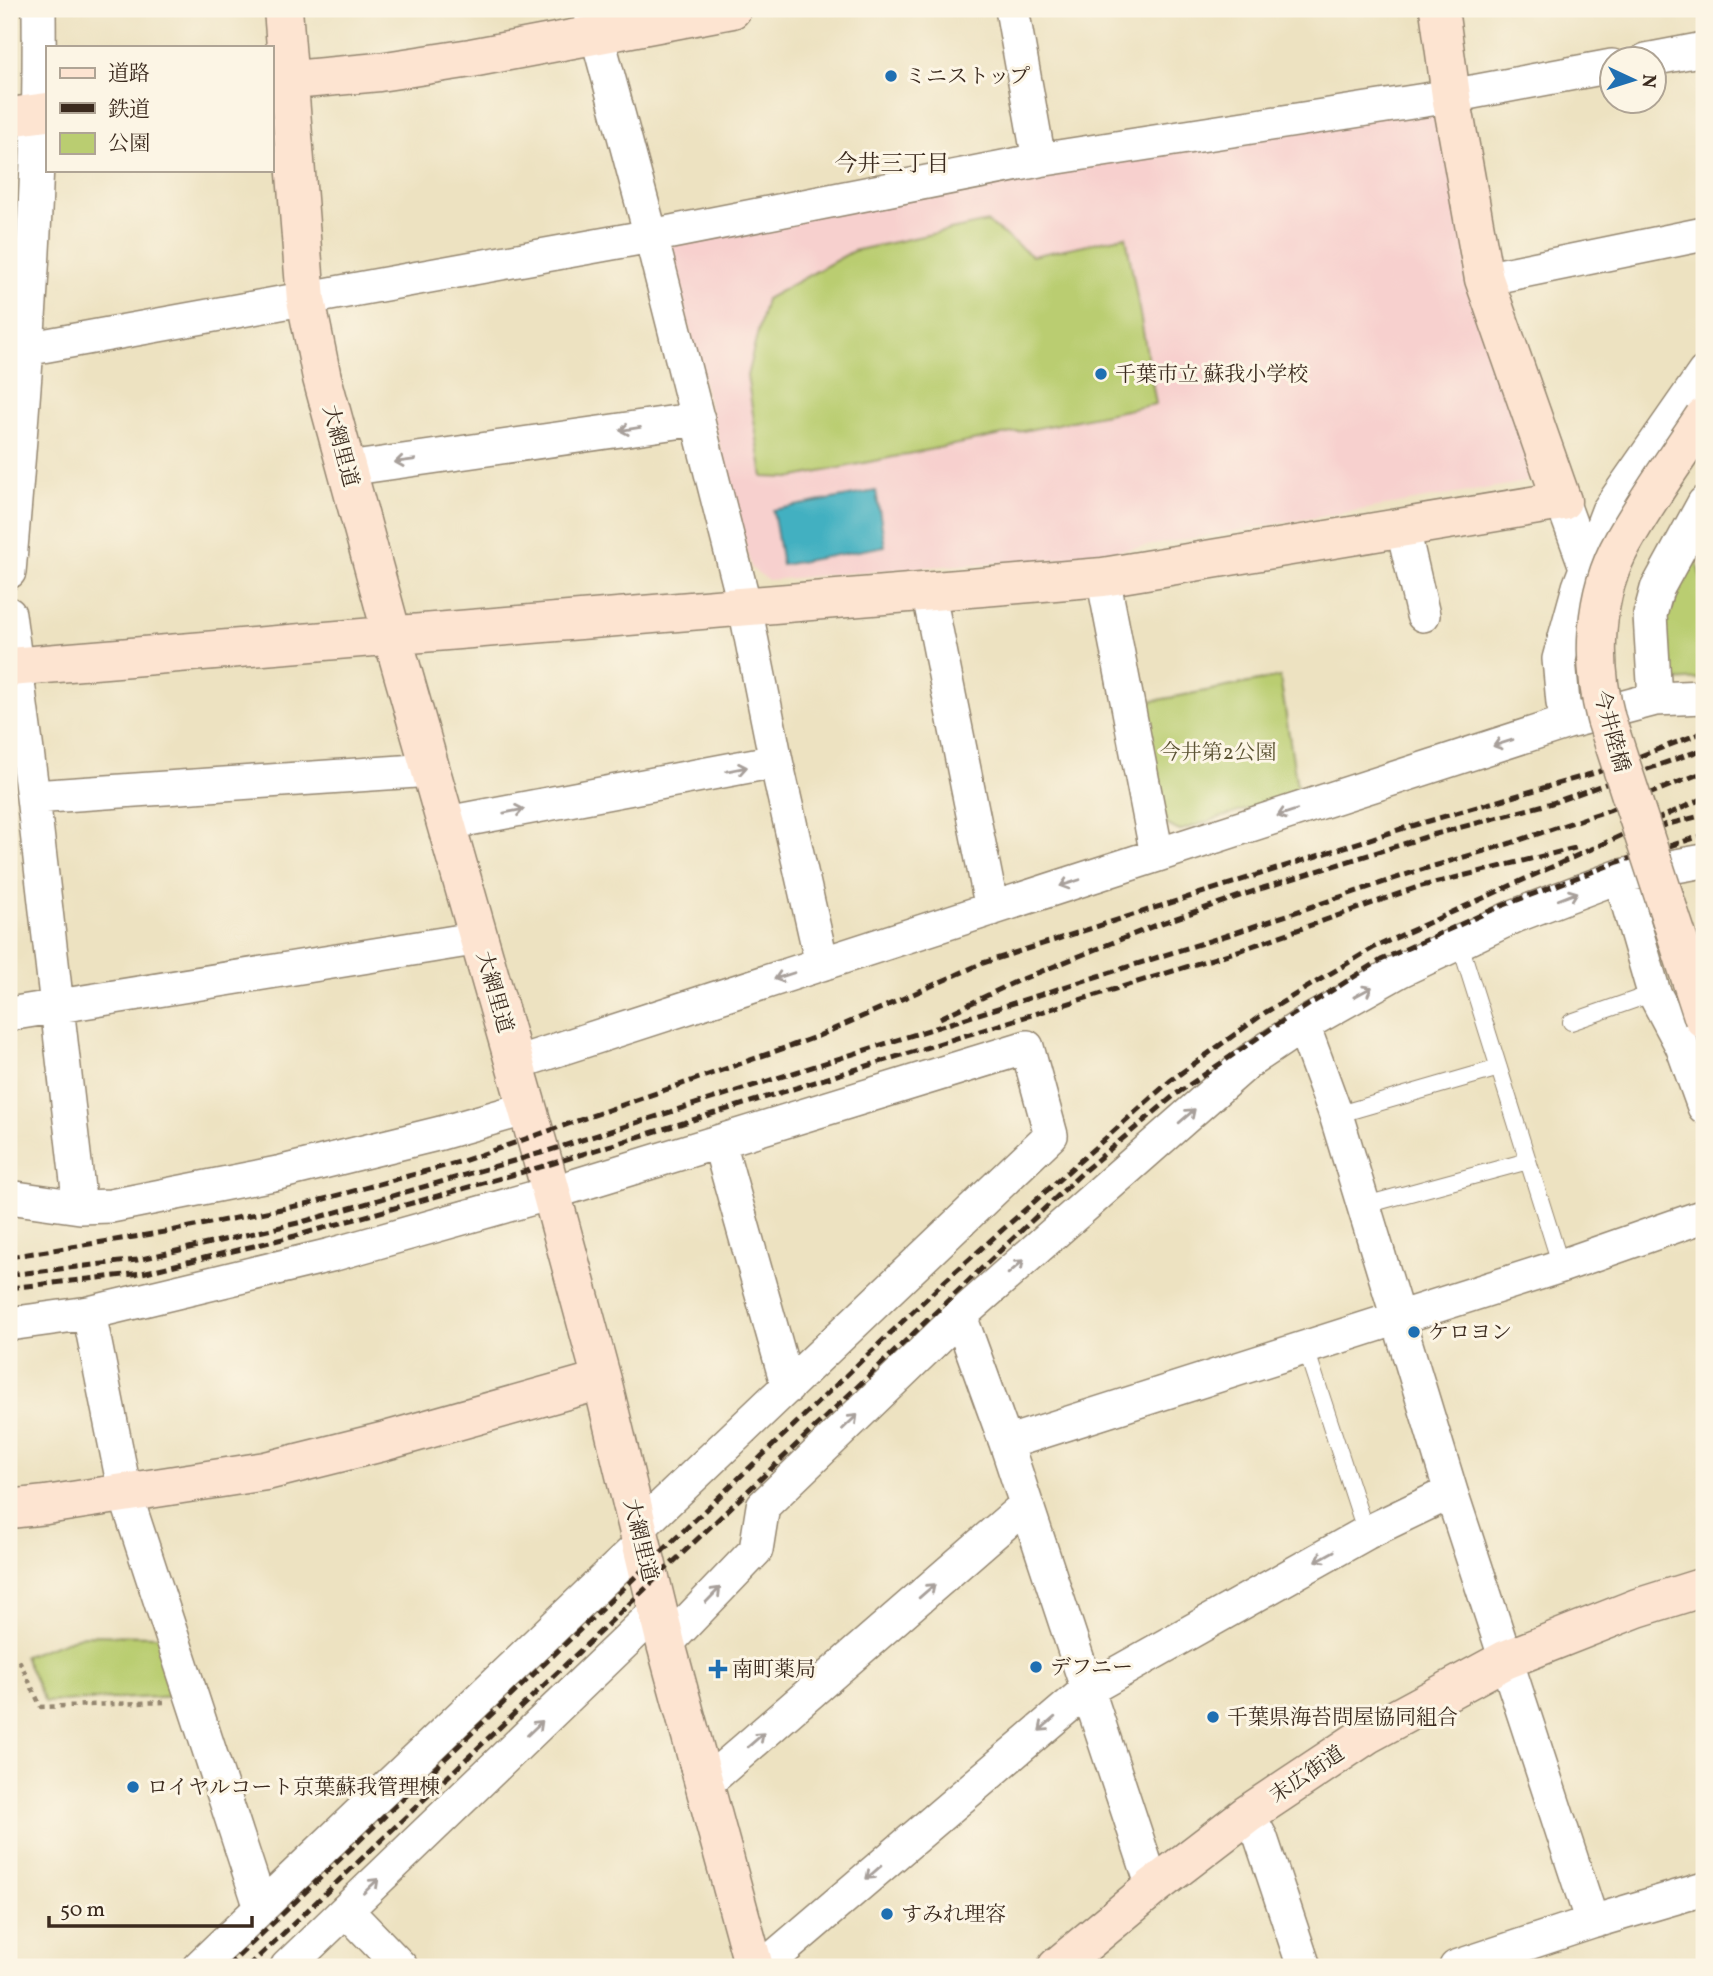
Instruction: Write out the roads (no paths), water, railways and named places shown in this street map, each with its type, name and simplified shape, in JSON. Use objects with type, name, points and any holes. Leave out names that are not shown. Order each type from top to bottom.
[{"type":"street","points":[[9,572],[18,351],[39,9]]},
{"type":"street","name":"大網里道","points":[[283,9],[281,81],[306,300],[322,378],[392,635],[516,1063],[602,1380],[662,1627],[754,1967]]},
{"type":"street","points":[[281,81],[379,72],[471,58],[593,21],[732,9]]},
{"type":"street","points":[[1012,9],[1039,160]]},
{"type":"street","points":[[1438,9],[1484,279],[1586,567]]},
{"type":"street","points":[[593,21],[651,236],[745,607],[776,761],[822,964]]},
{"type":"street","points":[[1668,56],[1704,49]]},
{"type":"street","points":[[18,351],[651,236],[1039,160],[1451,96],[1598,69]]},
{"type":"street","points":[[1484,279],[1704,234]]},
{"type":"street","points":[[1568,722],[1560,681],[1570,651],[1586,567],[1608,511],[1704,373]]},
{"type":"street","name":"今井陸橋","points":[[1674,1005],[1600,697],[1597,666],[1600,615],[1611,568],[1622,543],[1704,417]]},
{"type":"street","points":[[347,469],[698,419]]},
{"type":"street","points":[[12,667],[1103,577],[1562,501]]},
{"type":"street","points":[[1655,699],[1644,639],[1650,615],[1657,589],[1704,503]]},
{"type":"street","points":[[1403,529],[1423,615]]},
{"type":"street","points":[[1103,577],[1157,855]]},
{"type":"street","points":[[928,590],[992,909]]},
{"type":"street","points":[[9,614],[12,667],[33,797],[80,1207]]},
{"type":"street","points":[[516,1063],[1568,722],[1655,699],[1704,697]]},
{"type":"street","points":[[447,823],[776,761]]},
{"type":"street","points":[[33,797],[431,770]]},
{"type":"street","points":[[287,1967],[346,1910],[662,1627],[756,1550],[763,1506],[960,1316],[1248,1062],[1303,1026],[1399,971],[1515,916],[1620,876],[1704,861]]},
{"type":"street","points":[[1620,876],[1674,1005],[1682,1046],[1704,1107]]},
{"type":"street","points":[[9,1014],[480,938]]},
{"type":"street","points":[[1303,1026],[1336,1115],[1451,1492],[1592,1922]]},
{"type":"street","points":[[9,1324],[89,1313],[331,1255],[551,1193],[1027,1047],[1051,1135],[788,1387],[640,1536],[199,1967]]},
{"type":"street","points":[[9,1196],[80,1207],[111,1206],[278,1173],[441,1133],[528,1108]]},
{"type":"street","points":[[719,1142],[788,1387]]},
{"type":"street","points":[[1006,1443],[1397,1316],[1561,1266],[1704,1216]]},
{"type":"street","points":[[89,1313],[125,1493],[261,1908]]},
{"type":"street","points":[[960,1316],[1006,1443],[1153,1887]]},
{"type":"street","points":[[9,1509],[265,1471],[382,1442],[602,1380]]},
{"type":"street","points":[[763,1967],[1087,1690],[1366,1533],[1451,1492]]},
{"type":"street","points":[[704,1785],[1026,1505]]},
{"type":"street","name":"末広街道","points":[[1057,1967],[1153,1887],[1248,1814],[1368,1734],[1505,1660],[1637,1608],[1704,1587]]},
{"type":"street","points":[[1248,1814],[1261,1838],[1304,1967]]},
{"type":"street","points":[[1456,1967],[1503,1959],[1592,1922],[1704,1889]]},
{"type":"street","points":[[346,1910],[401,1967]]},
{"type":"lane","points":[[1460,944],[1561,1266]]},
{"type":"lane","points":[[1571,1022],[1674,1005]]},
{"type":"lane","points":[[1336,1115],[1499,1068]]},
{"type":"lane","points":[[1363,1206],[1528,1161]]},
{"type":"lane","points":[[1305,1346],[1366,1533]]},
{"type":"water","points":[[876,491],[885,546],[782,565],[773,510]]},
{"type":"railway","points":[[9,1257],[165,1232],[306,1204],[463,1161],[816,1037],[983,963],[1401,829],[1598,772],[1704,732]]},
{"type":"railway","points":[[940,1018],[1015,982],[1159,924],[1432,835],[1552,803],[1704,749]]},
{"type":"railway","points":[[9,1275],[137,1260],[302,1222],[541,1153],[1511,843],[1609,810],[1704,772]]},
{"type":"railway","points":[[227,1967],[946,1280],[1170,1081],[1266,1012],[1373,948],[1704,798]]},
{"type":"railway","points":[[1657,827],[1704,815]]},
{"type":"railway","points":[[248,1967],[1085,1170],[1176,1094],[1278,1024],[1381,960],[1499,907],[1618,862],[1704,835]]},
{"type":"railway","points":[[9,1288],[142,1273],[295,1236],[544,1166],[1241,950],[1418,887],[1579,847]]},
{"type":"place","name":"ミニストップ","points":[[891,76]]},
{"type":"place","name":"千葉市立 蘇我小学校","points":[[1101,374]]},
{"type":"place","name":"ケロヨン","points":[[1414,1332]]},
{"type":"place","name":"デフニー","points":[[1036,1667]]},
{"type":"place","name":"南町薬局","points":[[718,1669]]},
{"type":"place","name":"千葉県海苔問屋協同組合","points":[[1213,1717]]},
{"type":"place","name":"ロイヤルコート京葉蘇我管理棟","points":[[133,1787]]},
{"type":"place","name":"すみれ理容","points":[[887,1914]]},
{"type":"district","name":"今井三丁目","points":[[892,163]]},
{"type":"park label","name":"今井第2公園","points":[[1218,752]]}]
